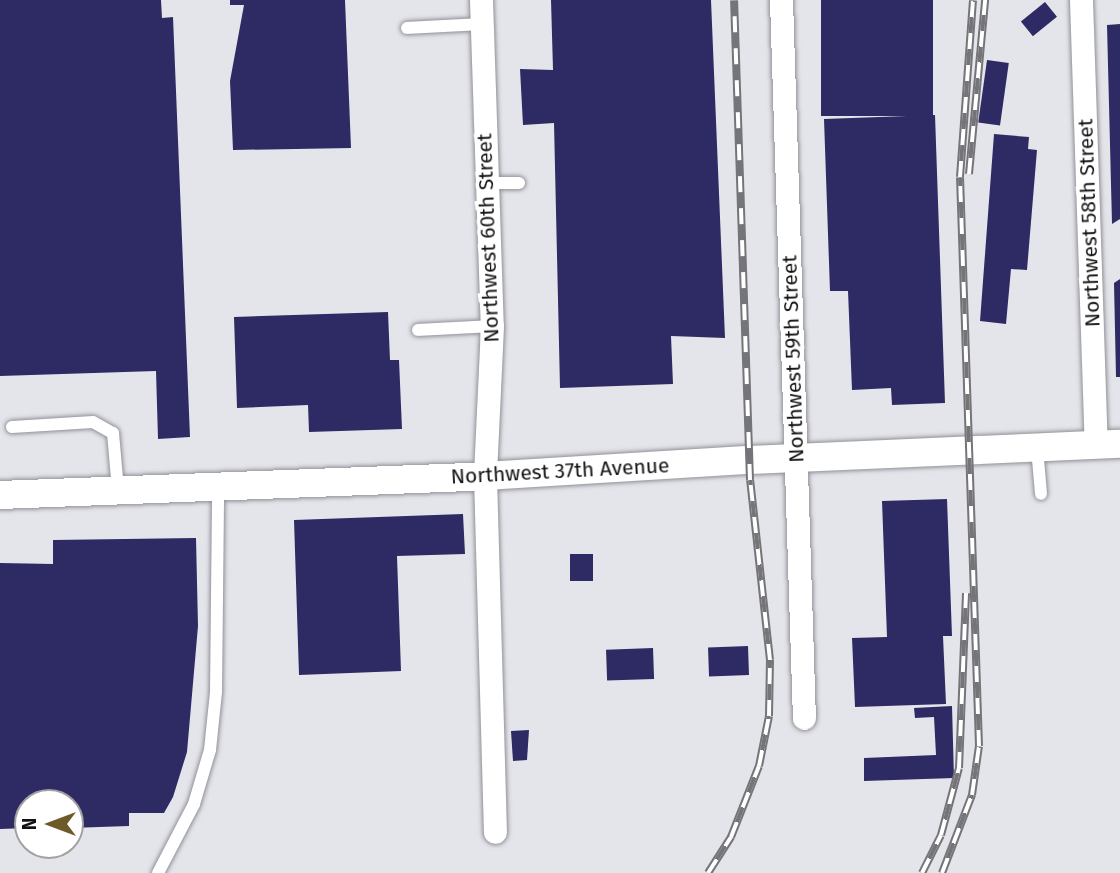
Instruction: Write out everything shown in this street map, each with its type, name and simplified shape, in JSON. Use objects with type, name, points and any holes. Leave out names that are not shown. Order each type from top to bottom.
[{"type":"street","name":"Northwest 60th Street","points":[[481,0],[492,326],[485,476],[495,832]]},
{"type":"street","name":"Northwest 59th Street","points":[[781,0],[804,718]]},
{"type":"street","name":"Northwest 58th Street","points":[[1081,0],[1108,444]]},
{"type":"street","name":"Northwest 37th Avenue","points":[[0,495],[485,476],[1108,444]]},
{"type":"lane","points":[[407,28],[481,24]]},
{"type":"lane","points":[[487,184],[519,183]]},
{"type":"lane","points":[[418,330],[492,326]]},
{"type":"lane","points":[[12,427],[93,422],[113,433],[118,491]]},
{"type":"lane","points":[[1037,447],[1041,494]]},
{"type":"lane","points":[[158,873],[194,804],[211,750],[216,692],[218,486]]},
{"type":"building","points":[[0,0],[161,0],[162,18],[173,17],[190,437],[158,439],[156,371],[0,376]]},
{"type":"building","points":[[230,0],[345,0],[351,148],[233,150],[230,81],[244,5],[230,5]]},
{"type":"building","points":[[551,0],[711,0],[725,338],[671,336],[673,384],[560,388],[554,123],[523,125],[520,69],[553,70]]},
{"type":"building","points":[[821,0],[933,0],[933,116],[821,116]]},
{"type":"building","points":[[1045,2],[1057,17],[1033,36],[1021,22]]},
{"type":"building","points":[[1120,24],[1120,219],[1112,224],[1107,25]]},
{"type":"building","points":[[987,60],[1009,63],[1000,125],[978,122]]},
{"type":"building","points":[[935,115],[945,403],[892,405],[891,388],[852,390],[848,291],[830,291],[824,119]]},
{"type":"building","points":[[994,134],[1029,137],[1028,149],[1037,150],[1027,270],[1011,269],[1006,324],[980,321]]},
{"type":"building","points":[[1120,279],[1120,377],[1116,377],[1114,283]]},
{"type":"building","points":[[388,312],[390,360],[399,360],[402,429],[309,432],[308,405],[237,408],[234,317]]},
{"type":"building","points":[[947,499],[952,636],[943,636],[946,704],[855,707],[852,638],[887,637],[882,501]]},
{"type":"building","points":[[463,514],[465,554],[397,556],[401,671],[299,675],[294,520]]},
{"type":"building","points":[[196,538],[198,626],[187,752],[173,797],[164,813],[129,813],[129,826],[84,828],[84,789],[14,789],[14,828],[0,829],[0,563],[53,564],[53,540]]},
{"type":"building","points":[[570,554],[593,554],[593,581],[570,581]]},
{"type":"building","points":[[748,646],[749,675],[709,676],[708,647]]},
{"type":"building","points":[[653,648],[654,679],[607,681],[606,650]]},
{"type":"building","points":[[952,706],[954,778],[864,781],[864,758],[936,755],[934,717],[915,718],[914,708]]},
{"type":"building","points":[[529,730],[527,760],[513,761],[511,731]]},
{"type":"railway","points":[[708,873],[731,837],[759,766],[769,716],[770,660],[750,480],[734,0]]},
{"type":"railway","points":[[942,873],[972,795],[979,746],[960,177],[973,0]]},
{"type":"railway","points":[[969,174],[985,0]]},
{"type":"railway","points":[[922,873],[941,835],[959,768],[966,593]]}]
